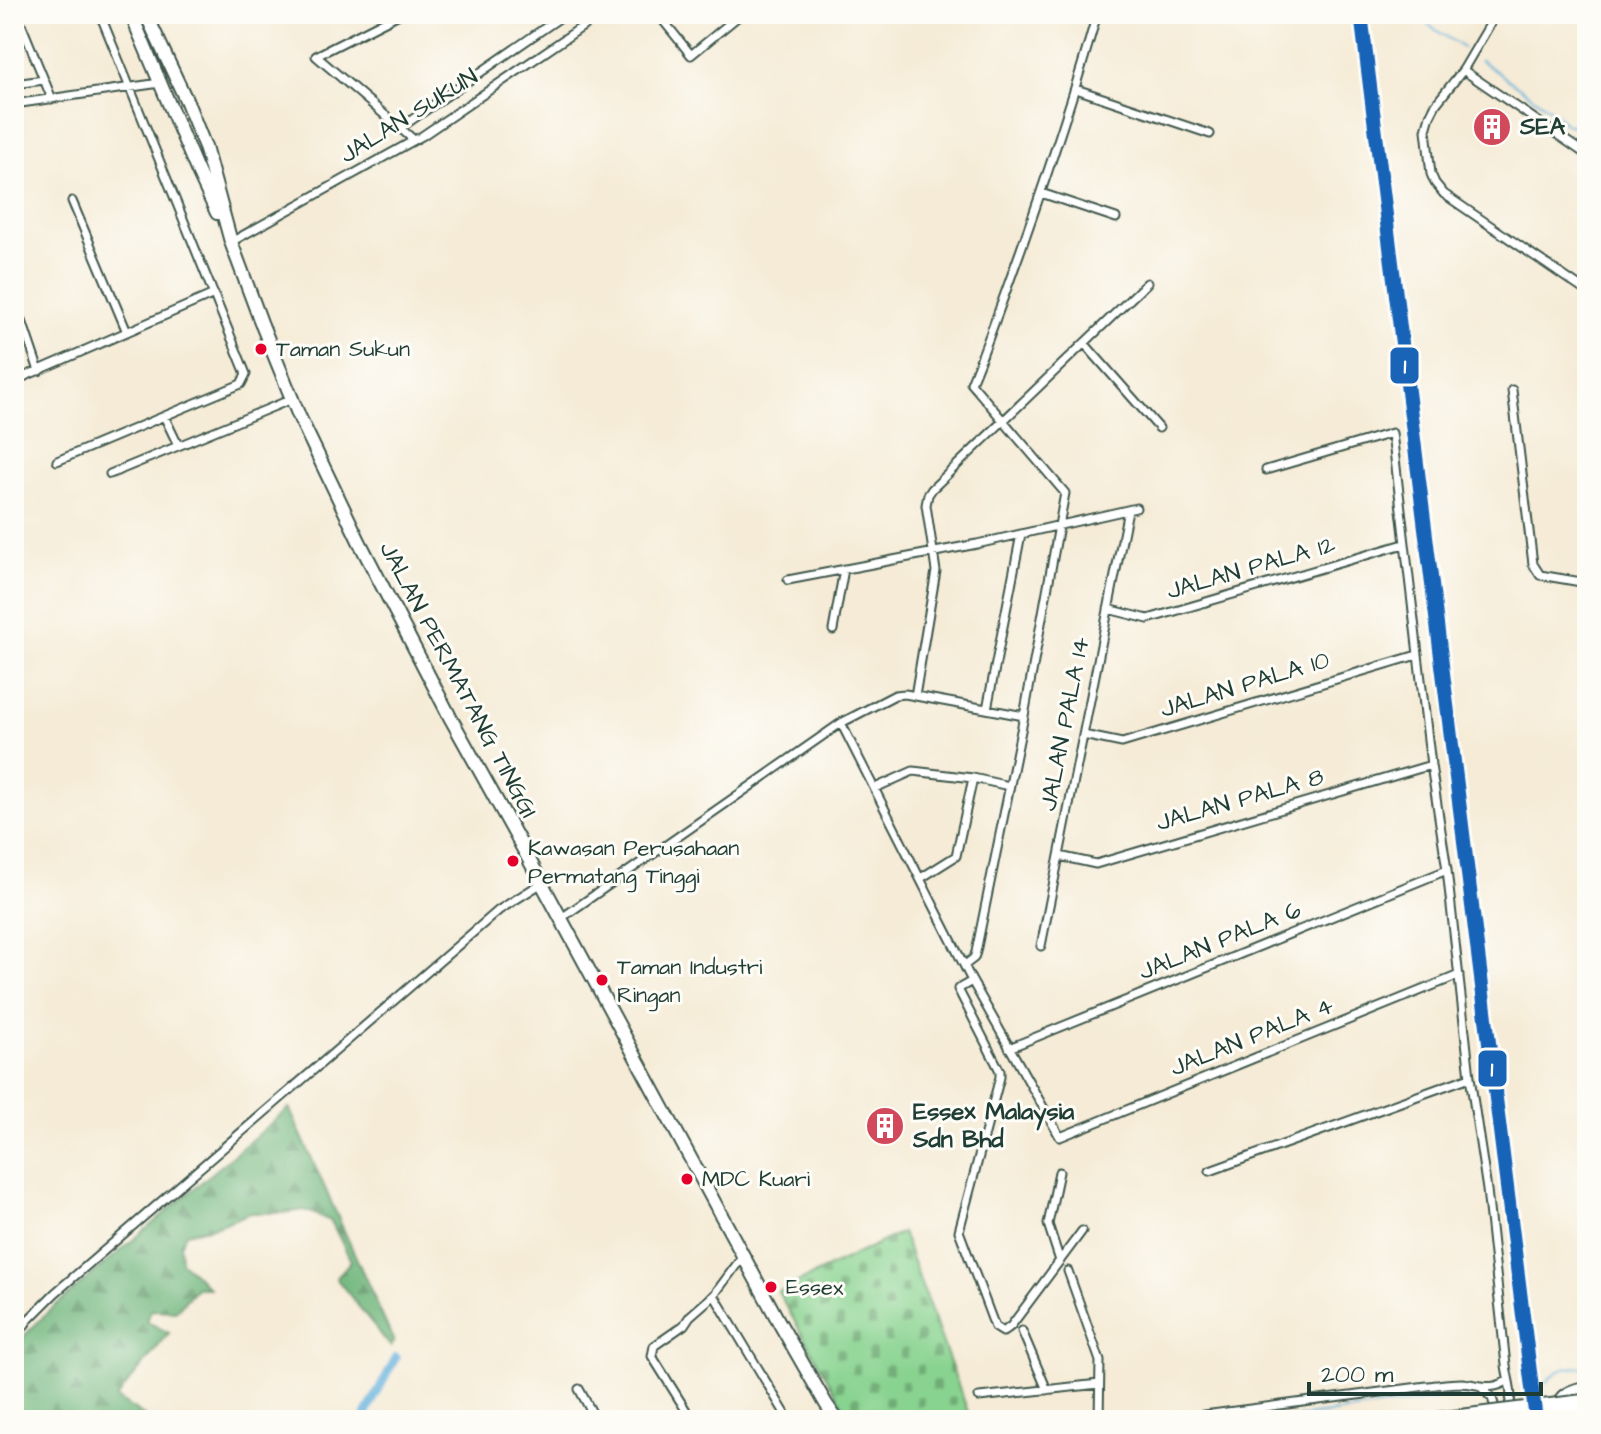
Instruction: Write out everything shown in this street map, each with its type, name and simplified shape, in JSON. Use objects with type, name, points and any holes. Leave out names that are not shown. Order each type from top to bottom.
[{"type":"highway","name":"JALAN PERMATANG TINGGI","points":[[131,14],[231,242],[292,399],[360,543],[417,656],[560,919],[837,1420]]},
{"type":"highway","name":"JALAN PERMATANG TINGGI","points":[[146,14],[205,147],[231,242]]},
{"type":"highway","points":[[160,83],[168,84],[187,102]]},
{"type":"main road","points":[[1561,1420],[1558,1405],[1561,1400],[1573,1389],[1587,1387]]},
{"type":"main road","points":[[1424,1420],[1587,1400]]},
{"type":"main road","points":[[1504,1420],[1587,1410]]},
{"type":"street","points":[[17,14],[52,99]]},
{"type":"street","points":[[57,461],[241,384],[246,374],[100,14]]},
{"type":"street","points":[[399,14],[316,56],[414,140]]},
{"type":"street","points":[[400,128],[565,14]]},
{"type":"street","name":"JALAN SUKUN","points":[[231,242],[414,140],[601,14]]},
{"type":"street","points":[[658,14],[691,55],[741,14]]},
{"type":"street","points":[[965,965],[976,952],[1065,493],[971,383],[1041,193],[1097,14]]},
{"type":"street","points":[[1496,14],[1463,70],[1436,104],[1426,130],[1431,174],[1435,183],[1456,202],[1587,292]]},
{"type":"street","points":[[1463,70],[1587,155]]},
{"type":"street","points":[[14,84],[44,80]]},
{"type":"street","points":[[14,104],[160,83]]},
{"type":"street","points":[[1076,89],[1210,134]]},
{"type":"street","points":[[1041,193],[1116,218]]},
{"type":"street","points":[[72,201],[127,332]]},
{"type":"street","points":[[915,696],[936,571],[926,505],[928,495],[1147,283]]},
{"type":"street","points":[[14,381],[214,294]]},
{"type":"street","points":[[14,297],[39,371]]},
{"type":"street","points":[[1084,343],[1159,428]]},
{"type":"street","points":[[1512,390],[1533,564],[1540,575],[1587,583]]},
{"type":"street","points":[[110,474],[292,399]]},
{"type":"street","points":[[164,416],[178,445]]},
{"type":"street","points":[[1266,470],[1392,433],[1511,1401],[1497,1420]]},
{"type":"street","name":"JALAN PALA 14","points":[[1041,946],[1108,609],[1132,509],[1060,525]]},
{"type":"street","points":[[788,580],[1060,525]]},
{"type":"street","points":[[987,709],[1021,534]]},
{"type":"street","name":"JALAN PALA 12","points":[[1108,609],[1148,619],[1404,544]]},
{"type":"street","points":[[833,630],[844,569]]},
{"type":"street","name":"JALAN PALA 10","points":[[1083,735],[1122,743],[1417,655]]},
{"type":"street","points":[[560,919],[841,723],[895,695],[905,694],[1024,716]]},
{"type":"street","points":[[841,723],[1009,1048]]},
{"type":"street","name":"JALAN PALA 8","points":[[1059,856],[1096,864],[1431,765]]},
{"type":"street","points":[[875,788],[913,771],[1009,786]]},
{"type":"street","points":[[921,878],[956,856],[973,778]]},
{"type":"street","name":"JALAN PALA 6","points":[[1009,1048],[1447,870]]},
{"type":"street","points":[[14,1340],[28,1320],[55,1293],[499,910],[542,883]]},
{"type":"street","name":"JALAN PALA 4","points":[[1009,1048],[1060,1137],[1459,975]]},
{"type":"street","points":[[972,981],[958,989],[1000,1071],[1000,1077],[959,1231],[995,1327],[1003,1332],[1011,1326],[1082,1231]]},
{"type":"street","points":[[1210,1171],[1470,1077]]},
{"type":"street","points":[[1059,1172],[1048,1224],[1060,1261]]},
{"type":"street","points":[[692,1420],[652,1356],[652,1350],[684,1325],[714,1295],[744,1255]]},
{"type":"street","points":[[1068,1271],[1100,1361],[1099,1420]]},
{"type":"street","points":[[714,1295],[789,1420]]},
{"type":"street","points":[[1022,1331],[1047,1390]]},
{"type":"street","points":[[1165,1420],[1427,1386],[1462,1383],[1496,1386],[1508,1380]]},
{"type":"street","points":[[1492,1398],[1508,1380]]},
{"type":"street","points":[[979,1397],[1099,1384]]},
{"type":"street","points":[[1481,1387],[1496,1406],[1497,1420]]},
{"type":"street","points":[[579,1389],[596,1420]]},
{"type":"green space","points":[[289,1108],[394,1342],[391,1347],[336,1278],[351,1261],[331,1221],[305,1210],[250,1213],[217,1226],[186,1233],[180,1245],[181,1261],[209,1288],[196,1288],[176,1311],[151,1310],[146,1321],[169,1333],[116,1398],[150,1420],[14,1420],[14,1351],[24,1336],[49,1311]]},
{"type":"green space","points":[[902,1232],[971,1420],[854,1420],[778,1292]]},
{"type":"waterway","points":[[1412,14],[1463,48]]},
{"type":"waterway","points":[[1480,60],[1550,109],[1566,124],[1572,126],[1587,106]]},
{"type":"waterway","points":[[363,1420],[396,1357]]},
{"type":"waterway","points":[[1547,1382],[1565,1369],[1587,1367]]},
{"type":"waterway","points":[[1276,1420],[1469,1395]]},
{"type":"transit line","name":"1","points":[[1361,14],[1536,1420]]},
{"type":"place","name":"SEA","points":[[1492,127]]},
{"type":"place","name":"Taman Sukun","points":[[261,349]]},
{"type":"place","name":"Kawasan Perusahaan Permatang Tinggi","points":[[513,861]]},
{"type":"place","name":"Taman Industri Ringan","points":[[602,980]]},
{"type":"place","name":"Essex Malaysia Sdn Bhd","points":[[885,1126]]},
{"type":"place","name":"MDC Kuari","points":[[687,1179]]},
{"type":"place","name":"Essex","points":[[771,1287]]}]
